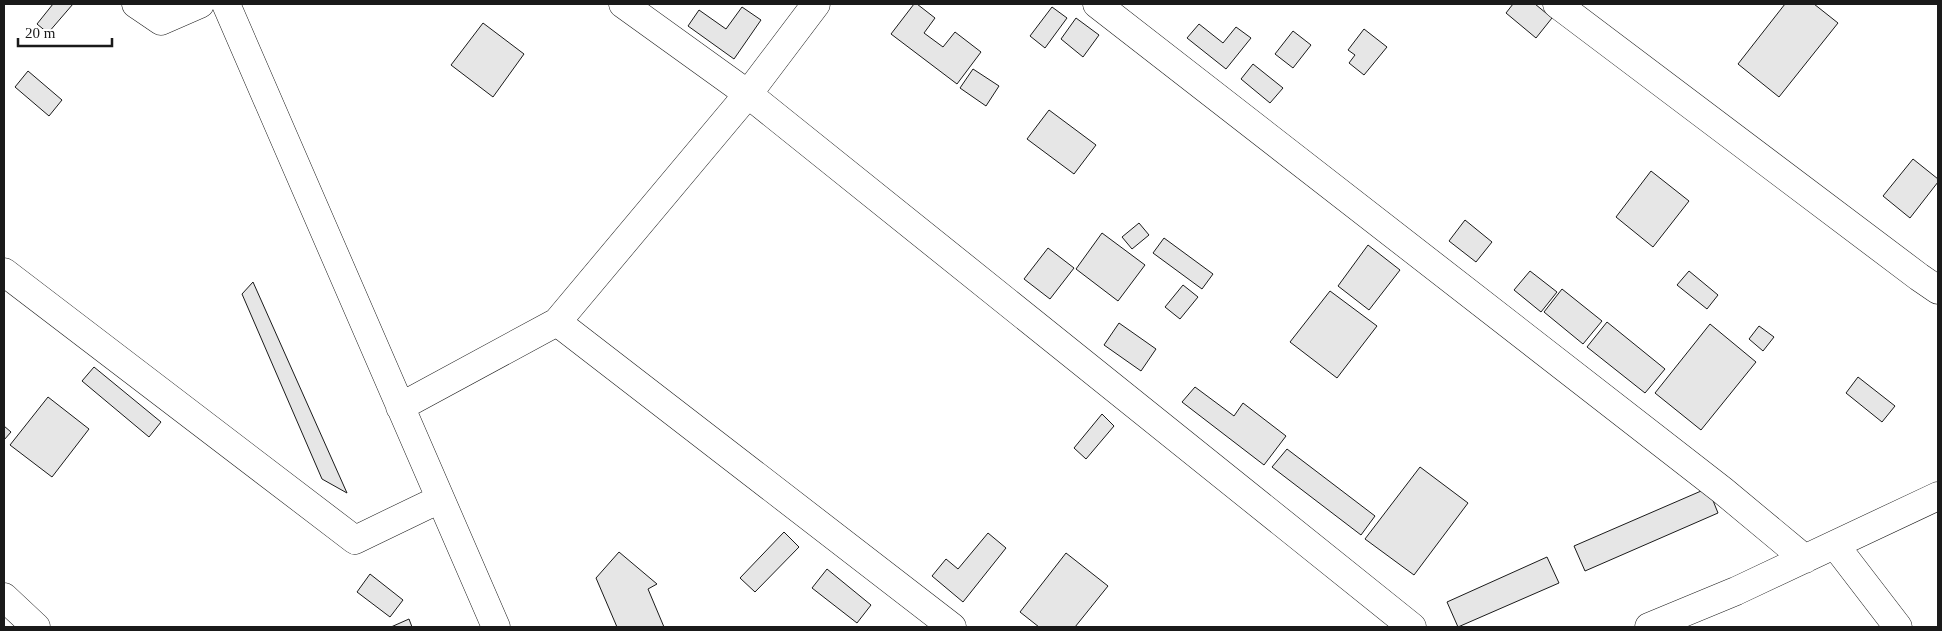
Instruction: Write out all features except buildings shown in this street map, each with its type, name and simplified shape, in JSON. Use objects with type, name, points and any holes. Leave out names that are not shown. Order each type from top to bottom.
[{"type":"street","points":[[136,4],[161,22],[200,4]]},
{"type":"street","points":[[226,4],[496,627]]},
{"type":"street","points":[[623,4],[748,94],[1412,627]]},
{"type":"street","points":[[400,407],[557,322],[748,94],[816,4]]},
{"type":"street","points":[[1097,4],[1722,490],[1805,559]]},
{"type":"street","points":[[1557,4],[1938,290]]},
{"type":"street","points":[[4,272],[355,540],[440,499]]},
{"type":"street","points":[[557,322],[952,627]]},
{"type":"street","points":[[1649,627],[1736,591],[1938,496]]},
{"type":"street","points":[[1835,544],[1898,627]]},
{"type":"street","points":[[4,597],[36,627]]}]
